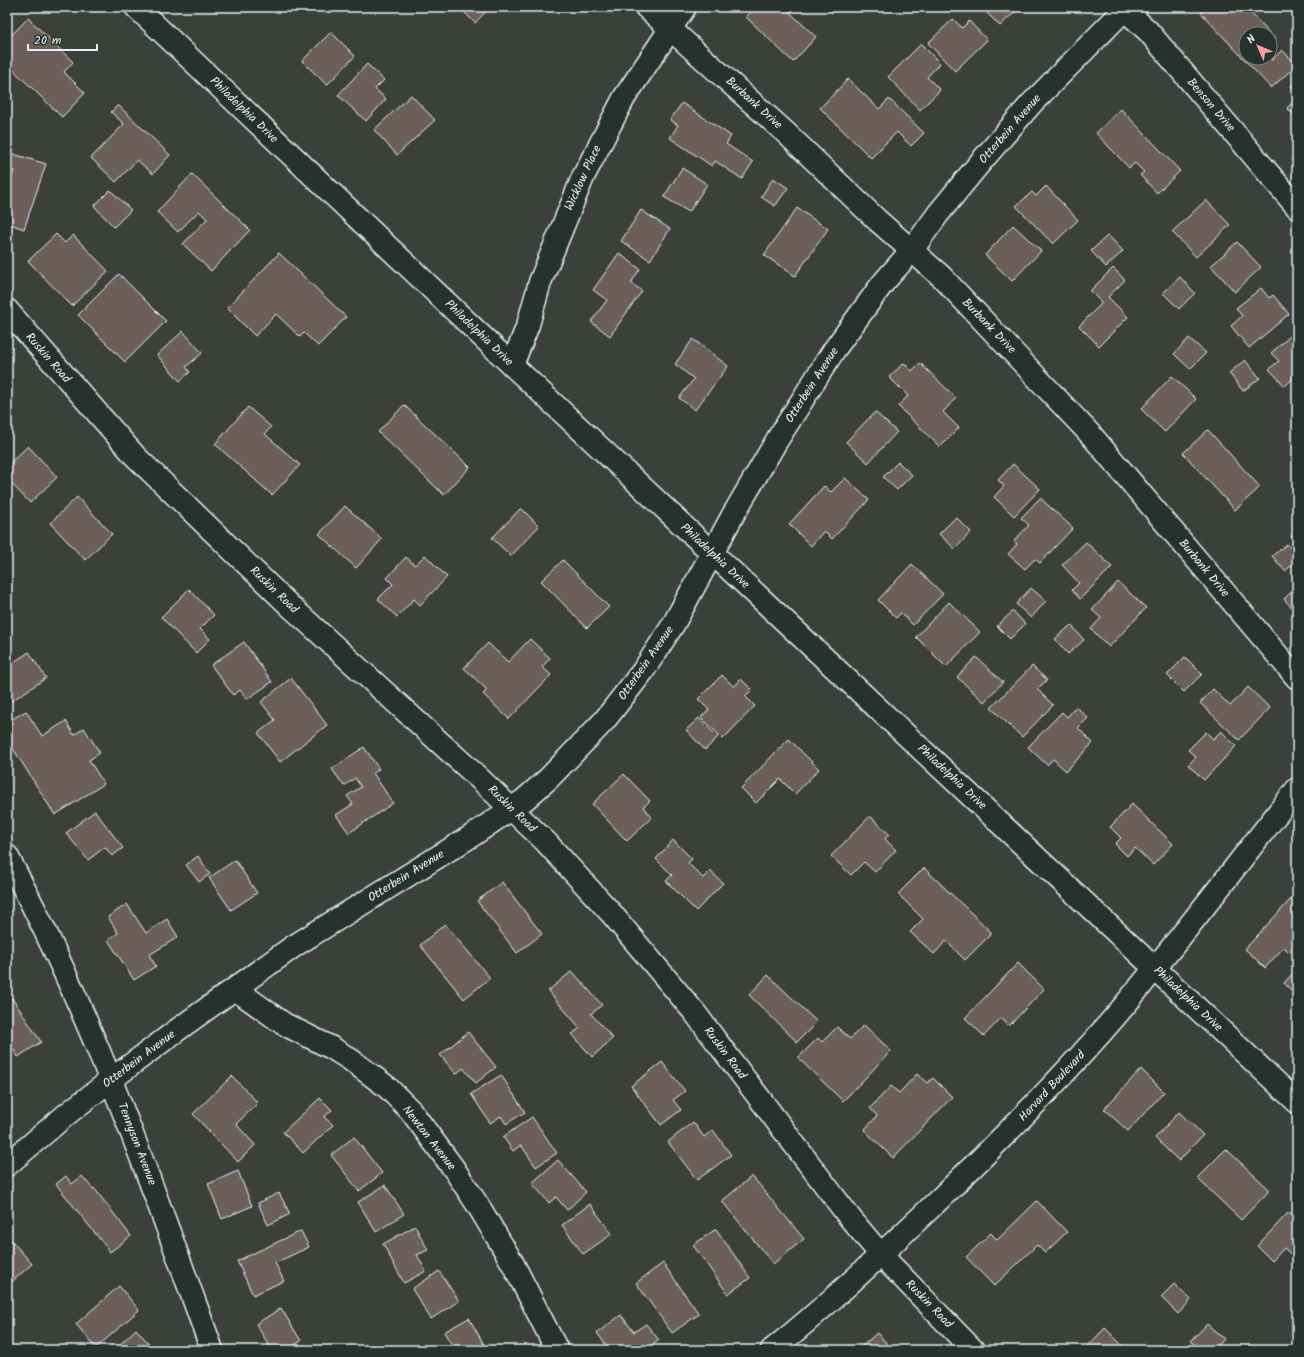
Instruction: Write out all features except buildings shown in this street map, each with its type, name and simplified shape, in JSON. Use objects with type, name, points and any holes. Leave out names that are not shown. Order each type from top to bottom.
[{"type":"street","name":"Philadelphia Drive","points":[[136,7],[512,365],[1297,1102]]},
{"type":"street","name":"Burbank Drive","points":[[646,7],[786,132],[877,220],[947,283],[1092,436],[1297,678]]},
{"type":"street","name":"Wicklow Place","points":[[512,365],[528,325],[540,282],[583,177],[624,98],[685,7]]},
{"type":"street","name":"Benson Drive","points":[[1125,8],[1148,31],[1297,207]]},
{"type":"street","name":"Otterbein Avenue","points":[[7,1165],[67,1114],[112,1079],[294,946],[512,809],[548,779],[604,721],[643,671],[669,631],[777,440],[834,350],[884,283],[912,250],[961,186],[1031,104],[1125,8]]},
{"type":"street","name":"Ruskin Road","points":[[7,310],[136,457],[289,605],[512,809],[546,842],[611,913],[695,1013],[850,1218],[881,1255],[973,1350]]},
{"type":"street","name":"Harvard Boulevard","points":[[772,1350],[852,1282],[881,1255],[988,1153],[1063,1075],[1155,968],[1297,789]]},
{"type":"street","name":"Tennyson Avenue","points":[[7,856],[27,893],[112,1079],[137,1141],[212,1350]]},
{"type":"street","name":"Newton Avenue","points":[[235,989],[284,1024],[332,1048],[352,1060],[387,1087],[411,1111],[454,1169],[479,1207],[512,1262],[557,1350]]}]
